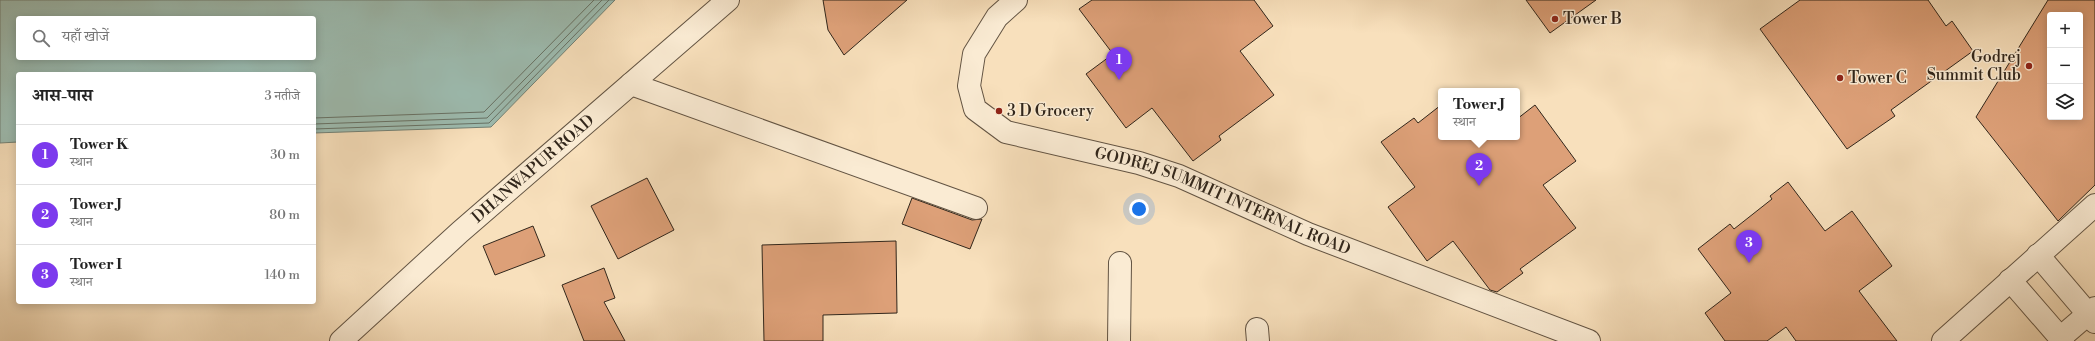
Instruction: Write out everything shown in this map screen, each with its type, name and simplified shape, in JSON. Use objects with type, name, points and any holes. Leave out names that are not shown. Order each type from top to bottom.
[{"type":"street","name":"DHANWAPUR ROAD","points":[[341,341],[460,232],[728,0]]},
{"type":"street","name":"GODREJ SUMMIT INTERNAL ROAD","points":[[1016,0],[997,17],[974,54],[969,86],[975,109],[1006,132],[1139,163],[1179,176],[1308,234],[1589,341]]},
{"type":"street","points":[[630,84],[976,208]]},
{"type":"street","points":[[1943,341],[2095,205]]},
{"type":"street","points":[[2010,280],[2062,339],[2093,315],[2038,255]]},
{"type":"street","points":[[1119,341],[1120,263]]},
{"type":"water","points":[[0,0],[615,0],[491,127],[316,133],[316,72],[16,72],[16,142],[0,143]]},
{"type":"building","points":[[823,0],[907,0],[844,55],[828,30]]},
{"type":"building","points":[[1092,0],[1254,0],[1273,26],[1240,51],[1274,95],[1219,136],[1221,140],[1193,161],[1152,108],[1126,128],[1086,74],[1113,54],[1079,9]]},
{"type":"building","name":"Tower B","points":[[1526,0],[1596,0],[1550,33]]},
{"type":"building","name":"Tower C","points":[[1800,0],[1928,0],[1946,26],[1952,21],[1973,51],[1891,110],[1895,116],[1847,149],[1760,29]]},
{"type":"building","name":"Godrej Summit Club","points":[[2048,0],[2095,0],[2095,185],[2058,221],[1976,117]]},
{"type":"building","points":[[1535,105],[1576,161],[1543,185],[1576,228],[1520,269],[1523,273],[1497,292],[1490,290],[1453,241],[1427,261],[1388,207],[1415,187],[1381,142],[1414,118],[1418,123],[1438,107],[1438,140],[1520,140],[1520,117]]},
{"type":"building","points":[[647,178],[674,230],[618,259],[591,206]]},
{"type":"building","points":[[1788,182],[1825,231],[1852,211],[1892,266],[1859,291],[1897,341],[1796,341],[1786,327],[1767,341],[1725,341],[1705,313],[1731,293],[1698,249],[1730,224],[1734,229],[1772,199],[1770,196]]},
{"type":"building","points":[[912,198],[972,220],[982,219],[970,249],[902,224]]},
{"type":"building","points":[[533,226],[545,256],[495,275],[483,246]]},
{"type":"building","points":[[896,241],[897,313],[823,315],[823,341],[764,341],[762,245]]},
{"type":"building","points":[[604,268],[615,298],[604,302],[625,341],[584,341],[562,285]]},
{"type":"place","name":"Tower B","points":[[1555,19]]},
{"type":"place","name":"Godrej Summit Club","points":[[2029,66]]},
{"type":"place","name":"Tower C","points":[[1840,78]]},
{"type":"place","name":"Tower K","points":[[1119,80]]},
{"type":"place","name":"3 D Grocery","points":[[999,111]]},
{"type":"place","name":"Tower J","points":[[1479,186]]},
{"type":"place","name":"Tower I","points":[[1749,263]]}]
